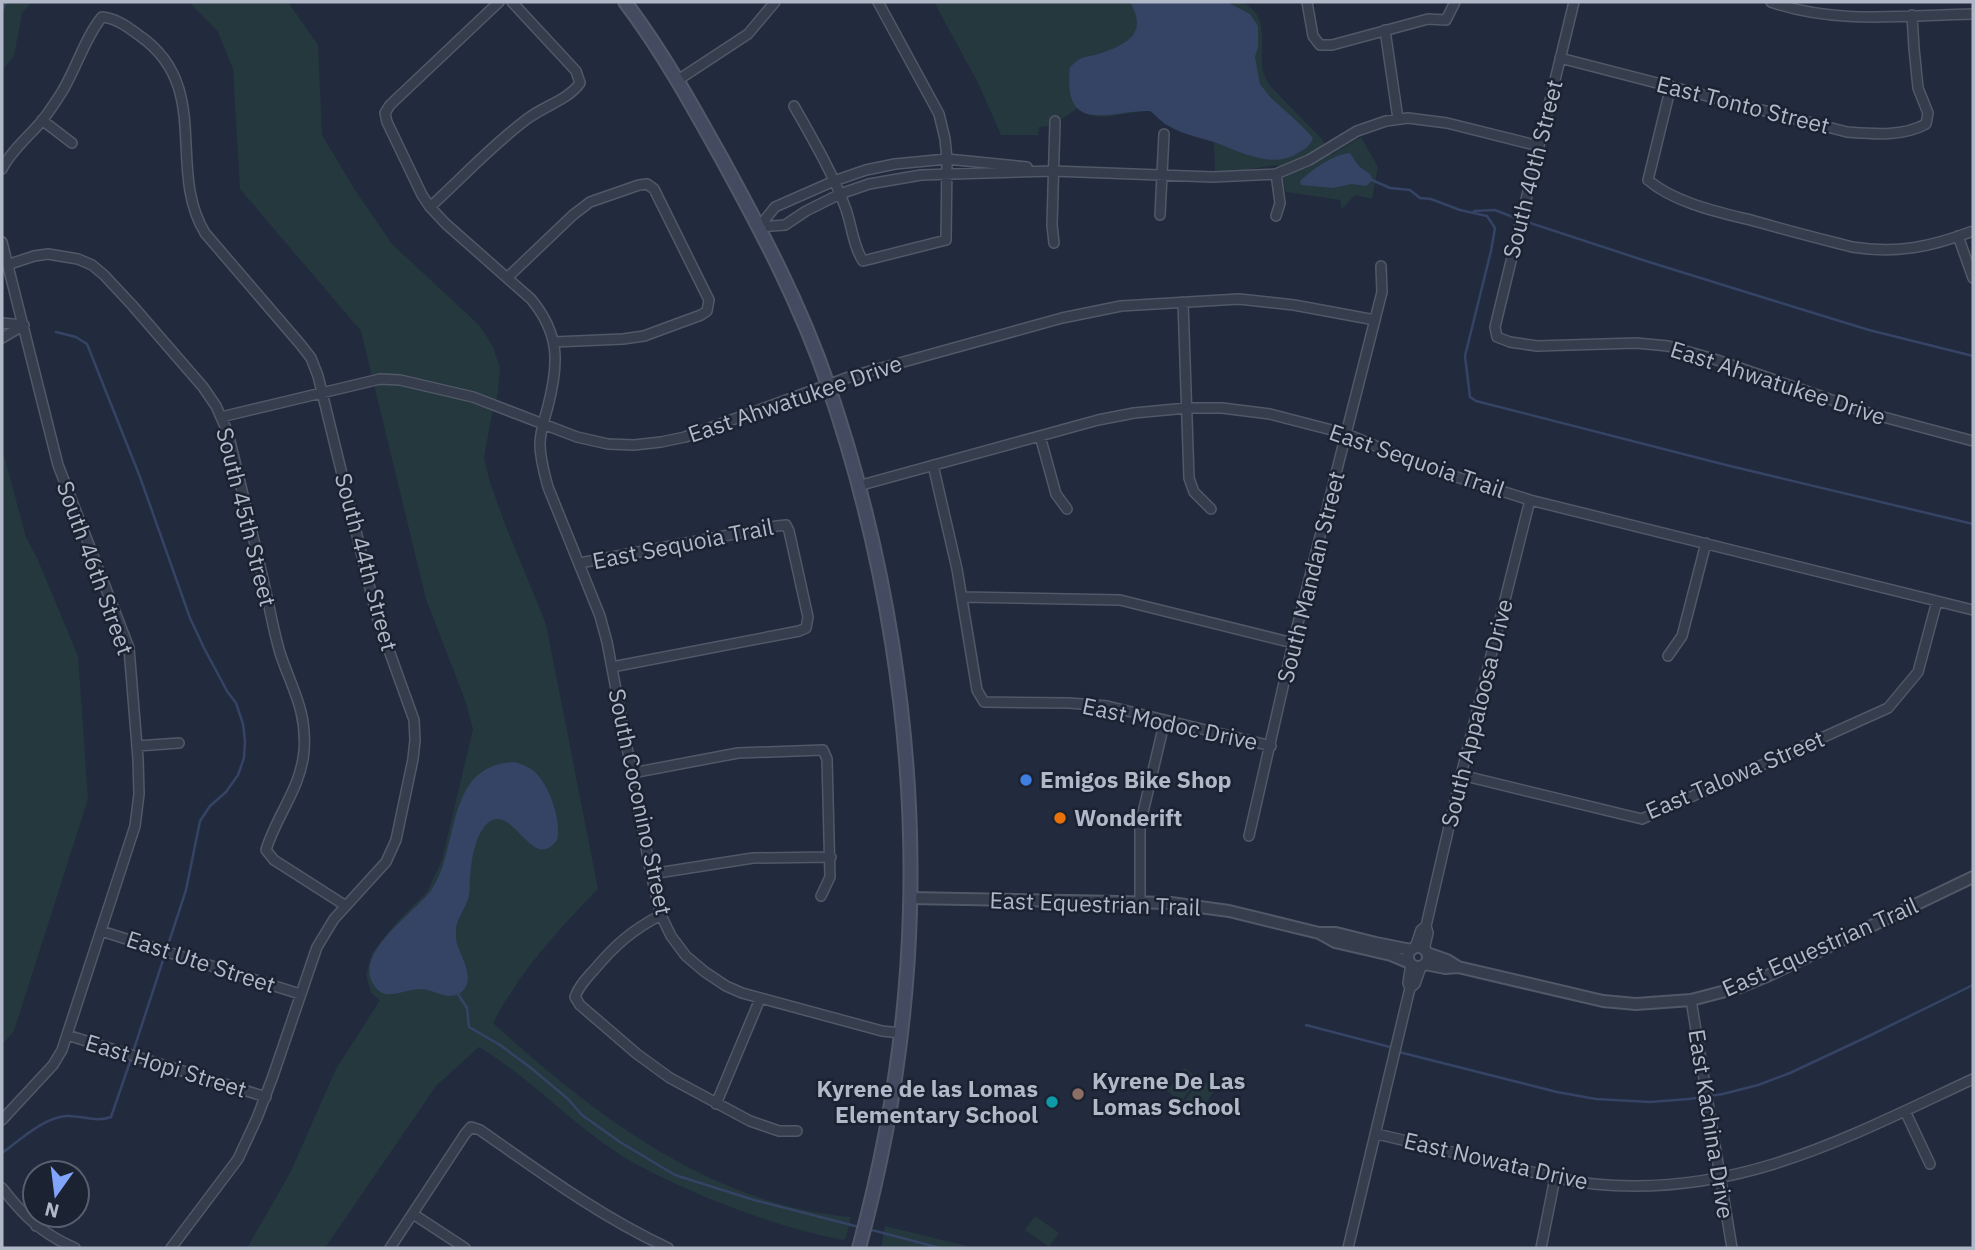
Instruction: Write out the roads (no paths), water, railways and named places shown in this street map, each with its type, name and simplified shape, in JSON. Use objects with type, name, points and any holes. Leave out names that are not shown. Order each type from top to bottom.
[{"type":"main road","points":[[625,2],[678,80],[759,227],[802,318],[828,385],[858,486],[876,561],[900,696],[908,800],[910,898],[901,1033],[869,1212],[859,1248]]},
{"type":"street","points":[[499,2],[390,105],[385,113],[430,207],[531,299],[542,313],[554,342],[644,336],[701,315],[707,311],[709,300],[654,189],[647,184],[590,202],[508,277]]},
{"type":"street","points":[[430,207],[509,134],[545,107],[573,93],[580,83],[576,71],[512,2]]},
{"type":"street","points":[[678,80],[748,34],[775,2]]},
{"type":"street","points":[[794,106],[837,188],[845,206],[857,251],[863,261],[946,240],[947,159],[939,114],[878,2]]},
{"type":"street","points":[[1307,2],[1313,36],[1320,45],[1332,45],[1429,19],[1446,20],[1455,2]]},
{"type":"street","name":"South 40th Street","points":[[1497,337],[1495,327],[1574,2]]},
{"type":"street","points":[[1771,2],[1822,15],[1857,17],[1973,14]]},
{"type":"street","name":"East Tonto Street","points":[[1560,58],[1847,132],[1880,134],[1915,130],[1926,124],[1928,113],[1919,88],[1913,48],[1912,15]]},
{"type":"street","name":"South 44th Street","points":[[42,120],[75,69],[95,25],[102,17],[110,18],[148,41],[173,74],[181,91],[190,197],[195,217],[205,233],[311,358],[323,393],[377,617],[414,720],[413,759],[396,840],[386,862],[334,919],[321,939],[265,1097],[238,1158],[171,1248]]},
{"type":"street","points":[[1385,30],[1398,119]]},
{"type":"street","points":[[1671,86],[1648,180],[1664,190],[1709,209],[1852,247],[1885,251],[1909,249],[1973,230]]},
{"type":"street","points":[[759,227],[775,207],[837,188],[898,177],[1054,171],[1213,177],[1260,176],[1280,172],[1309,160],[1348,136],[1373,125],[1398,119],[1447,123],[1539,146]]},
{"type":"street","points":[[2,169],[6,160],[42,120],[72,144]]},
{"type":"street","points":[[1054,243],[1052,225],[1055,121]]},
{"type":"street","points":[[1160,215],[1164,134]]},
{"type":"street","points":[[759,227],[785,225],[866,170],[895,164],[947,159],[1054,171]]},
{"type":"street","points":[[1276,216],[1280,203],[1280,172]]},
{"type":"street","points":[[1958,236],[1973,278]]},
{"type":"street","name":"South 46th Street","points":[[2,242],[58,464],[129,648],[137,746],[138,811],[62,1049],[53,1065],[2,1120]]},
{"type":"street","name":"South 45th Street","points":[[7,265],[48,254],[71,257],[92,265],[132,304],[216,406],[228,433],[280,652],[300,701],[304,723],[304,750],[300,773],[266,850],[274,860],[346,906]]},
{"type":"street","name":"South Mandan Street","points":[[1249,836],[1293,643],[1376,320],[1382,292],[1381,265]]},
{"type":"street","name":"East Ahwatukee Drive","points":[[221,417],[380,379],[400,380],[473,397],[577,437],[608,444],[634,445],[685,437],[849,377],[915,358],[1062,318],[1121,306],[1239,299],[1294,305],[1376,320]]},
{"type":"street","points":[[1183,302],[1189,478],[1194,492],[1211,509]]},
{"type":"street","points":[[2,323],[24,325]]},
{"type":"street","points":[[2,338],[24,325]]},
{"type":"street","name":"East Ahwatukee Drive","points":[[1497,337],[1536,346],[1636,343],[1668,346],[1714,359],[1872,414],[1973,441]]},
{"type":"street","name":"South Coconino Street","points":[[554,342],[554,378],[540,443],[541,465],[600,616],[651,874],[661,915],[671,936],[685,956],[726,986],[760,999],[882,1031],[901,1033]]},
{"type":"street","name":"East Sequoia Trail","points":[[858,486],[1098,420],[1133,413],[1187,408],[1254,411],[1347,434],[1428,468],[1530,500],[1973,610]]},
{"type":"street","points":[[1040,436],[1055,494],[1067,509]]},
{"type":"street","points":[[933,465],[962,597],[1120,600],[1293,643]]},
{"type":"street","name":"South Appaloosa Drive","points":[[1348,1248],[1410,988],[1408,983],[1428,933],[1426,926],[1461,775],[1530,500]]},
{"type":"street","name":"East Sequoia Trail","points":[[580,564],[786,525],[789,531],[808,617],[806,628],[612,667]]},
{"type":"street","points":[[1668,656],[1682,636],[1706,543]]},
{"type":"street","name":"East Modoc Drive","points":[[962,597],[977,690],[984,702],[1107,706],[1271,746]]},
{"type":"street","name":"East Talowa Street","points":[[1461,775],[1642,819],[1888,708],[1918,672],[1937,601]]},
{"type":"street","points":[[1140,902],[1140,825],[1165,720]]},
{"type":"street","points":[[137,746],[179,743]]},
{"type":"street","points":[[632,773],[738,753],[823,750],[827,759],[831,856],[830,877],[821,896]]},
{"type":"street","points":[[651,874],[753,858],[831,856]]},
{"type":"street","name":"East Equestrian Trail","points":[[910,898],[1140,902],[1204,906],[1319,933],[1335,942],[1391,955],[1418,957],[1444,968],[1458,967],[1602,1001],[1636,1004],[1690,1000],[1737,988],[1973,877]]},
{"type":"street","points":[[661,915],[639,926],[608,953],[578,988],[575,997],[580,1005],[637,1054],[670,1078],[750,1121],[779,1131],[797,1131]]},
{"type":"street","name":"East Ute Street","points":[[101,931],[300,994]]},
{"type":"street","points":[[716,1104],[760,999]]},
{"type":"street","name":"East Kachina Drive","points":[[1690,1000],[1732,1248]]},
{"type":"street","name":"East Hopi Street","points":[[67,1035],[265,1097]]},
{"type":"street","name":"East Nowata Drive","points":[[1377,1133],[1555,1178],[1596,1184],[1686,1184],[1720,1179],[1779,1164],[1821,1149],[1973,1079]]},
{"type":"street","points":[[1905,1111],[1930,1164]]},
{"type":"street","points":[[390,1248],[471,1128],[480,1130],[615,1220],[668,1248]]},
{"type":"street","points":[[1541,1248],[1555,1178]]},
{"type":"street","points":[[2,1188],[21,1212]]},
{"type":"street","points":[[413,1214],[465,1248]]},
{"type":"street","points":[[41,1229],[75,1248]]},
{"type":"water","points":[[1130,2],[1227,2],[1250,14],[1258,26],[1255,57],[1260,84],[1313,138],[1309,145],[1288,158],[1267,159],[1178,131],[1150,111],[1092,115],[1081,111],[1074,103],[1070,89],[1070,67],[1080,59],[1115,48],[1130,38],[1137,23]]},
{"type":"water","points":[[1350,153],[1359,166],[1372,177],[1373,180],[1366,186],[1352,184],[1333,188],[1301,185],[1300,181],[1323,163]]},
{"type":"water","points":[[515,762],[535,772],[545,785],[558,823],[557,840],[548,848],[538,849],[503,820],[494,820],[484,827],[474,852],[469,896],[456,928],[456,939],[468,974],[465,988],[450,996],[419,989],[393,994],[381,993],[372,982],[369,970],[372,957],[390,932],[432,889],[441,872],[457,811],[465,792],[476,777],[492,766]]},
{"type":"waterway","points":[[2,11],[6,2]]},
{"type":"waterway","points":[[1372,180],[1390,188],[1410,190],[1420,198],[1487,216],[1495,228],[1465,356],[1470,397],[1476,401],[1973,524]]},
{"type":"waterway","points":[[1474,211],[1495,210],[1518,219]]},
{"type":"waterway","points":[[1524,221],[1869,330],[1973,356]]},
{"type":"waterway","points":[[56,332],[76,337],[87,344],[140,477],[190,618],[227,691],[236,703],[245,741],[244,758],[238,775],[200,821],[186,890],[133,1052]]},
{"type":"waterway","points":[[1399,1052],[1557,1092],[1596,1099],[1650,1102],[1689,1099],[1758,1085],[1790,1073],[1973,985]]},
{"type":"waterway","points":[[458,994],[467,1008],[469,1027],[531,1068],[568,1099],[582,1115],[675,1175],[754,1200],[859,1227]]},
{"type":"waterway","points":[[1306,1025],[1393,1050]]},
{"type":"waterway","points":[[2,1153],[32,1130],[57,1118],[111,1117],[131,1059]]},
{"type":"waterway","points":[[868,1229],[940,1248]]},
{"type":"place","name":"Emigos Bike Shop","points":[[1026,780]]},
{"type":"place","name":"Wonderift","points":[[1060,818]]},
{"type":"place","name":"Kyrene De Las Lomas School","points":[[1078,1094]]},
{"type":"place","name":"Kyrene de las Lomas Elementary School","points":[[1052,1102]]}]
